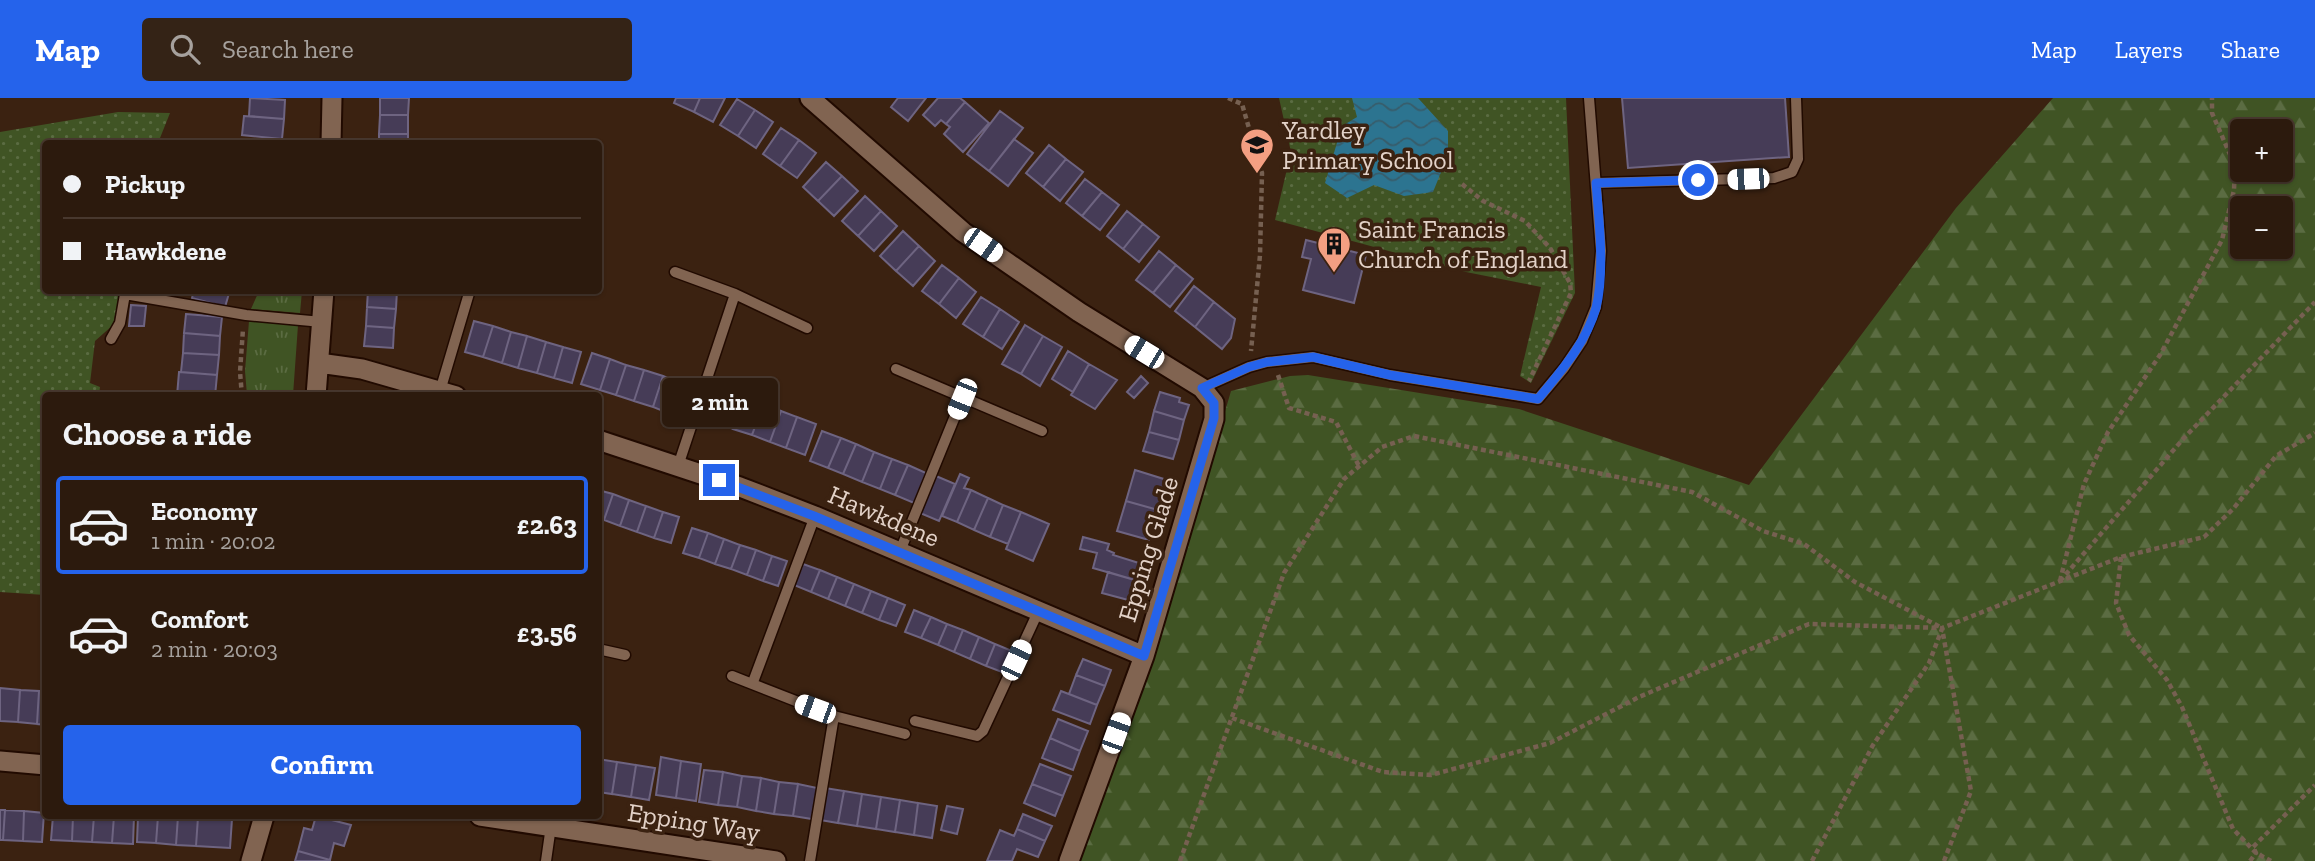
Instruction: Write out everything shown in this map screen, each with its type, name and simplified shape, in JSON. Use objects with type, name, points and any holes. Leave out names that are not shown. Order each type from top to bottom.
[{"type":"street","points":[[331,98],[331,140]]},
{"type":"street","points":[[810,98],[963,232],[1079,312],[1195,383]]},
{"type":"street","points":[[316,392],[324,294]]},
{"type":"street","points":[[318,363],[362,369],[444,392]]},
{"type":"street","name":"Epping Glade","points":[[1069,861],[1144,656],[1214,418],[1214,403],[1195,383]]},
{"type":"street","name":"Hawkdene","points":[[602,441],[814,516],[1144,656]]},
{"type":"street","points":[[0,761],[42,765]]},
{"type":"street","points":[[251,861],[263,819]]},
{"type":"street","name":"Epping Way","points":[[529,819],[551,826],[776,861]]},
{"type":"lane","points":[[1195,383],[1273,360],[1313,357],[1390,375],[1538,399],[1582,341],[1596,307],[1601,251],[1589,98]]},
{"type":"lane","points":[[1596,183],[1774,178],[1792,172],[1798,159],[1796,98]]},
{"type":"lane","points":[[675,272],[735,294],[807,328]]},
{"type":"lane","points":[[111,339],[120,323],[125,294],[246,314],[322,322]]},
{"type":"lane","points":[[448,392],[469,294]]},
{"type":"lane","points":[[678,466],[735,294]]},
{"type":"lane","points":[[896,369],[1042,431]]},
{"type":"lane","points":[[900,551],[962,399]]},
{"type":"lane","points":[[752,682],[814,516]]},
{"type":"lane","points":[[915,721],[977,736],[983,731],[1038,612]]},
{"type":"lane","points":[[602,650],[625,655]]},
{"type":"lane","points":[[732,676],[834,716],[905,734]]},
{"type":"lane","points":[[810,861],[834,716]]},
{"type":"lane","points":[[546,861],[551,826]]},
{"type":"path","points":[[1228,98],[1242,104],[1262,173],[1260,255],[1249,367]]},
{"type":"path","points":[[2060,581],[2084,484],[2108,432],[2160,355],[2222,240],[2234,190],[2235,166],[2212,113],[2211,98]]},
{"type":"path","points":[[1462,184],[1483,201],[1525,221],[1550,248],[1570,283],[1571,293],[1529,382],[1516,395]]},
{"type":"path","points":[[2060,581],[2184,438],[2315,303]]},
{"type":"path","points":[[242,392],[241,361],[246,314]]},
{"type":"path","points":[[1273,360],[1289,408],[1336,422],[1359,466]]},
{"type":"path","points":[[1232,718],[1383,772],[1432,775],[1549,743],[1639,697],[1809,624],[1942,628],[2121,556],[2204,537],[2233,509],[2276,456],[2315,433]]},
{"type":"path","points":[[1180,861],[1284,573],[1344,479],[1382,447],[1414,436],[1692,492],[1763,531],[1804,544],[1855,582],[1942,628]]},
{"type":"path","points":[[2121,556],[2116,603],[2129,635],[2167,680],[2182,707],[2233,829],[2256,853],[2272,861]]},
{"type":"path","points":[[1812,861],[1873,746],[1930,663],[1942,628]]},
{"type":"path","points":[[1942,628],[1971,791],[1944,861]]},
{"type":"path","points":[[2256,853],[2253,847],[2315,785]]},
{"type":"path","points":[[2250,861],[2256,853]]},
{"type":"green space","points":[[1279,98],[1566,98],[1575,293],[1531,383],[1520,376],[1541,287],[1466,272],[1275,220],[1291,152]]},
{"type":"green space","points":[[2053,98],[2315,98],[2315,861],[1080,861],[1153,659],[1231,391],[1290,376],[1308,375],[1519,409],[1749,485],[1956,208]]},
{"type":"green space","points":[[118,112],[170,113],[159,140],[42,140],[42,294],[119,294],[113,325],[95,341],[90,383],[100,387],[99,392],[42,392],[42,595],[0,592],[0,132]]},
{"type":"green space","points":[[258,294],[302,294],[300,313],[251,309]]},
{"type":"green space","points":[[249,321],[298,325],[293,392],[247,392],[245,371]]},
{"type":"water","points":[[1352,98],[1418,98],[1448,131],[1448,155],[1433,192],[1404,196],[1374,185],[1347,198],[1325,183],[1342,126],[1357,117]]},
{"type":"building","points":[[250,98],[285,100],[284,119],[249,116]]},
{"type":"building","points":[[380,98],[409,98],[408,115],[380,115]]},
{"type":"building","points":[[676,98],[700,98],[694,112],[674,103]]},
{"type":"building","points":[[700,98],[725,98],[713,122],[694,112]]},
{"type":"building","points":[[898,98],[926,98],[908,121],[891,107]]},
{"type":"building","points":[[938,98],[960,98],[965,102],[946,124],[941,120],[935,126],[923,115]]},
{"type":"building","points":[[1622,98],[1785,98],[1789,157],[1628,168]]},
{"type":"building","points":[[737,99],[755,110],[738,136],[720,125]]},
{"type":"building","points":[[965,102],[989,123],[963,152],[944,134],[950,127],[946,124]]},
{"type":"building","points":[[755,110],[773,122],[756,148],[738,136]]},
{"type":"building","points":[[1000,111],[1023,128],[989,171],[967,154]]},
{"type":"building","points":[[380,115],[408,115],[408,134],[379,134]]},
{"type":"building","points":[[244,116],[284,119],[282,139],[242,135]]},
{"type":"building","points":[[781,128],[799,140],[780,166],[763,154]]},
{"type":"building","points":[[379,134],[408,134],[408,140],[379,140]]},
{"type":"building","points":[[1014,139],[1033,153],[1008,186],[989,171]]},
{"type":"building","points":[[799,140],[816,153],[797,178],[780,166]]},
{"type":"building","points":[[1049,145],[1066,159],[1043,187],[1026,173]]},
{"type":"building","points":[[1066,159],[1083,172],[1060,201],[1043,187]]},
{"type":"building","points":[[826,162],[842,176],[818,201],[803,187]]},
{"type":"building","points":[[842,176],[858,191],[834,216],[818,201]]},
{"type":"building","points":[[1085,179],[1102,192],[1082,216],[1066,203]]},
{"type":"building","points":[[1102,192],[1119,205],[1100,230],[1082,216]]},
{"type":"building","points":[[865,196],[881,211],[858,236],[842,221]]},
{"type":"building","points":[[881,211],[897,226],[874,251],[858,236]]},
{"type":"building","points":[[1127,211],[1143,224],[1123,249],[1107,236]]},
{"type":"building","points":[[1143,224],[1159,237],[1139,262],[1123,249]]},
{"type":"building","points":[[903,231],[919,246],[896,271],[880,256]]},
{"type":"building","name":"Saint Francis Church of England","points":[[1306,240],[1366,255],[1354,303],[1303,290],[1311,259],[1302,257]]},
{"type":"building","points":[[919,246],[935,261],[913,286],[896,271]]},
{"type":"building","points":[[1159,251],[1176,265],[1153,293],[1136,280]]},
{"type":"building","points":[[942,265],[959,278],[939,304],[922,291]]},
{"type":"building","points":[[1176,265],[1193,279],[1170,307],[1153,293]]},
{"type":"building","points":[[959,278],[976,292],[956,318],[939,304]]},
{"type":"building","points":[[1194,286],[1214,302],[1195,327],[1175,311]]},
{"type":"building","points":[[193,294],[229,294],[225,307],[192,298]]},
{"type":"building","points":[[368,294],[397,294],[396,309],[367,307]]},
{"type":"building","points":[[981,297],[1000,309],[983,337],[963,324]]},
{"type":"building","points":[[1214,302],[1235,319],[1231,338],[1222,349],[1195,327]]},
{"type":"building","points":[[131,305],[146,306],[144,326],[129,326]]},
{"type":"building","points":[[367,307],[396,309],[394,328],[366,326]]},
{"type":"building","points":[[1000,309],[1019,322],[1002,349],[983,337]]},
{"type":"building","points":[[186,314],[222,317],[220,336],[184,333]]},
{"type":"building","points":[[474,321],[493,326],[483,357],[465,352]]},
{"type":"building","points":[[1025,325],[1043,336],[1021,374],[1002,364]]},
{"type":"building","points":[[366,326],[394,328],[393,348],[364,346]]},
{"type":"building","points":[[493,326],[511,332],[502,363],[483,357]]},
{"type":"building","points":[[511,332],[527,336],[518,368],[502,363]]},
{"type":"building","points":[[184,333],[220,336],[219,355],[183,353]]},
{"type":"building","points":[[527,336],[546,342],[537,373],[518,368]]},
{"type":"building","points":[[1043,336],[1062,347],[1040,386],[1021,374]]},
{"type":"building","points":[[546,342],[563,347],[554,378],[537,373]]},
{"type":"building","points":[[563,347],[581,352],[572,383],[554,378]]},
{"type":"building","points":[[1068,351],[1089,364],[1073,392],[1052,379]]},
{"type":"building","points":[[183,353],[219,355],[217,375],[181,372]]},
{"type":"building","points":[[592,353],[610,359],[600,390],[581,384]]},
{"type":"building","points":[[610,359],[626,365],[616,395],[600,390]]},
{"type":"building","points":[[1089,364],[1117,380],[1095,409],[1071,395]]},
{"type":"building","points":[[626,365],[644,370],[634,401],[616,395]]},
{"type":"building","points":[[644,370],[663,376],[653,407],[634,401]]},
{"type":"building","points":[[179,372],[217,375],[215,392],[177,392]]},
{"type":"building","points":[[663,376],[678,382],[668,413],[653,407]]},
{"type":"building","points":[[1141,376],[1148,383],[1134,398],[1127,392]]},
{"type":"building","points":[[678,382],[697,388],[687,419],[668,413]]},
{"type":"building","points":[[711,386],[729,392],[718,423],[700,417]]},
{"type":"building","points":[[729,392],[745,398],[733,429],[718,423]]},
{"type":"building","points":[[1160,392],[1180,398],[1179,402],[1189,405],[1184,420],[1154,411]]},
{"type":"building","points":[[745,398],[763,405],[752,435],[733,429]]},
{"type":"building","points":[[763,405],[781,411],[770,442],[752,435]]},
{"type":"building","points":[[781,411],[797,417],[786,448],[770,442]]},
{"type":"building","points":[[1154,411],[1184,420],[1179,440],[1149,432]]},
{"type":"building","points":[[797,417],[816,424],[805,455],[786,448]]},
{"type":"building","points":[[822,431],[841,438],[828,468],[810,461]]},
{"type":"building","points":[[1149,432],[1179,440],[1173,459],[1143,451]]},
{"type":"building","points":[[841,438],[856,444],[843,474],[828,468]]},
{"type":"building","points":[[856,444],[874,452],[862,482],[843,474]]},
{"type":"building","points":[[874,452],[892,459],[880,489],[862,482]]},
{"type":"building","points":[[892,459],[908,465],[895,495],[880,489]]},
{"type":"building","points":[[908,465],[926,473],[914,503],[895,495]]},
{"type":"building","points":[[1135,470],[1167,480],[1158,510],[1126,501]]},
{"type":"building","points":[[960,474],[969,478],[964,488],[971,490],[957,522],[942,516]]},
{"type":"building","points":[[936,476],[955,484],[939,521],[920,513]]},
{"type":"building","points":[[971,490],[988,498],[974,530],[957,522]]},
{"type":"building","points":[[602,491],[613,494],[604,520],[602,519]]},
{"type":"building","points":[[613,494],[629,500],[620,526],[604,520]]},
{"type":"building","points":[[988,498],[1003,505],[990,537],[974,530]]},
{"type":"building","points":[[629,500],[646,506],[637,532],[620,526]]},
{"type":"building","points":[[1126,501],[1158,510],[1149,540],[1117,531]]},
{"type":"building","points":[[1003,505],[1021,512],[1008,544],[990,537]]},
{"type":"building","points":[[646,506],[663,512],[654,538],[637,532]]},
{"type":"building","points":[[663,512],[679,517],[671,543],[654,538]]},
{"type":"building","points":[[1021,512],[1049,524],[1033,561],[1006,549]]},
{"type":"building","points":[[692,528],[708,533],[699,558],[683,553]]},
{"type":"building","points":[[708,533],[724,539],[715,564],[699,558]]},
{"type":"building","points":[[1083,537],[1109,544],[1107,550],[1114,553],[1113,555],[1142,564],[1138,581],[1093,568],[1097,553],[1080,549]]},
{"type":"building","points":[[724,539],[740,545],[731,569],[715,564]]},
{"type":"building","points":[[740,545],[756,550],[747,575],[731,569]]},
{"type":"building","points":[[756,550],[772,556],[763,581],[747,575]]},
{"type":"building","points":[[772,556],[787,561],[778,586],[763,581]]},
{"type":"building","points":[[803,564],[820,570],[811,592],[794,585]]},
{"type":"building","points":[[820,570],[837,577],[828,599],[811,592]]},
{"type":"building","points":[[1108,572],[1138,581],[1132,601],[1102,593]]},
{"type":"building","points":[[837,577],[854,584],[845,606],[828,599]]},
{"type":"building","points":[[854,584],[871,591],[862,613],[845,606]]},
{"type":"building","points":[[871,591],[888,598],[879,620],[862,613]]},
{"type":"building","points":[[888,598],[905,605],[896,626],[879,620]]},
{"type":"building","points":[[914,610],[931,617],[921,638],[905,632]]},
{"type":"building","points":[[931,617],[947,624],[938,645],[921,638]]},
{"type":"building","points":[[947,624],[963,630],[954,652],[938,645]]},
{"type":"building","points":[[963,630],[979,637],[970,659],[954,652]]},
{"type":"building","points":[[979,637],[995,644],[986,666],[970,659]]},
{"type":"building","points":[[995,644],[1012,651],[1002,672],[986,666]]},
{"type":"building","points":[[1083,659],[1111,670],[1105,686],[1076,675]]},
{"type":"building","points":[[1076,675],[1105,686],[1097,705],[1069,694]]},
{"type":"building","points":[[0,688],[20,690],[18,722],[0,721]]},
{"type":"building","points":[[20,690],[39,691],[37,724],[18,722]]},
{"type":"building","points":[[39,691],[42,691],[42,725],[37,724]]},
{"type":"building","points":[[1061,691],[1097,705],[1090,724],[1053,710]]},
{"type":"building","points":[[1058,719],[1088,731],[1080,751],[1050,738]]},
{"type":"building","points":[[1050,738],[1080,751],[1073,770],[1042,758]]},
{"type":"building","points":[[661,757],[681,761],[676,798],[656,795]]},
{"type":"building","points":[[602,760],[617,762],[612,794],[602,793]]},
{"type":"building","points":[[681,761],[701,764],[696,801],[676,798]]},
{"type":"building","points":[[617,762],[636,765],[631,797],[612,794]]},
{"type":"building","points":[[1040,764],[1071,776],[1063,796],[1032,784]]},
{"type":"building","points":[[636,765],[655,768],[649,800],[631,797]]},
{"type":"building","points":[[704,770],[723,772],[718,805],[699,802]]},
{"type":"building","points":[[723,772],[742,776],[737,807],[718,805]]},
{"type":"building","points":[[742,776],[761,778],[756,811],[737,807]]},
{"type":"building","points":[[761,778],[779,782],[774,814],[756,811]]},
{"type":"building","points":[[779,782],[798,784],[793,816],[774,814]]},
{"type":"building","points":[[798,784],[817,788],[812,819],[793,816]]},
{"type":"building","points":[[1032,784],[1063,796],[1055,816],[1024,803]]},
{"type":"building","points":[[825,788],[844,791],[838,823],[820,820]]},
{"type":"building","points":[[844,791],[862,794],[857,826],[838,823]]},
{"type":"building","points":[[862,794],[881,797],[876,829],[857,826]]},
{"type":"building","points":[[881,797],[900,800],[895,832],[876,829]]},
{"type":"building","points":[[900,800],[918,803],[914,835],[895,832]]},
{"type":"building","points":[[918,803],[937,806],[932,838],[914,835]]},
{"type":"building","points":[[947,806],[963,809],[957,834],[941,830]]},
{"type":"building","points":[[0,810],[5,810],[3,840],[0,840]]},
{"type":"building","points":[[5,810],[24,811],[23,841],[3,840]]},
{"type":"building","points":[[24,811],[42,813],[42,842],[23,841]]},
{"type":"building","points":[[1023,814],[1052,826],[1045,841],[1017,829]]},
{"type":"building","points":[[53,819],[73,819],[72,841],[51,840]]},
{"type":"building","points":[[73,819],[94,819],[92,842],[72,841]]},
{"type":"building","points":[[94,819],[114,819],[112,843],[92,842]]},
{"type":"building","points":[[114,819],[134,819],[133,844],[112,843]]},
{"type":"building","points":[[138,819],[158,819],[156,843],[137,842]]},
{"type":"building","points":[[158,819],[178,819],[176,845],[156,843]]},
{"type":"building","points":[[178,819],[198,819],[196,846],[176,845]]},
{"type":"building","points":[[198,819],[232,819],[230,848],[196,846]]},
{"type":"building","points":[[315,819],[351,825],[344,846],[334,843],[330,860],[298,851],[304,828],[312,830]]},
{"type":"building","points":[[1017,829],[1045,841],[1038,857],[1017,849],[1012,861],[987,861],[1000,830],[1014,836]]},
{"type":"building","points":[[298,851],[330,860],[330,861],[295,861]]},
{"type":"place","name":"Yardley Primary School","points":[[1257,175]]},
{"type":"place","name":"Saint Francis Church of England","points":[[1334,274]]},
{"type":"route","points":[[719,480],[814,516],[1144,656],[1214,418],[1214,403],[1202,388],[1249,367],[1273,360],[1313,357],[1390,375],[1538,399],[1582,341],[1596,307],[1601,251],[1596,183],[1698,180]]}]
